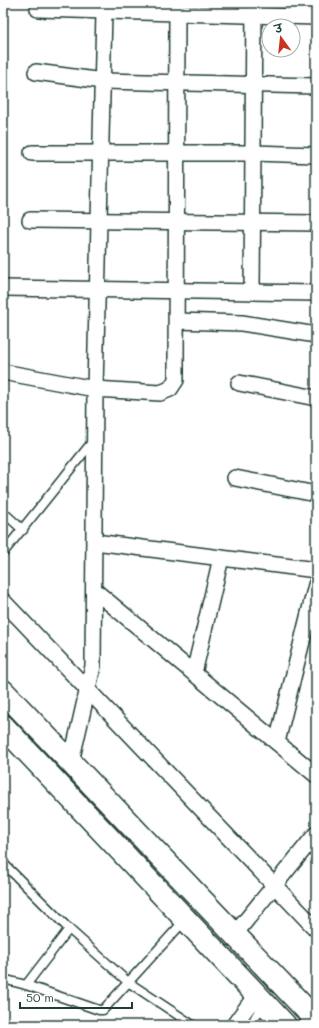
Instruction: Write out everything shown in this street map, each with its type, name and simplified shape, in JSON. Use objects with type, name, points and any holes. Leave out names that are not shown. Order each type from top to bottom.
[{"type":"main road","points":[[3,691],[316,1020]]},
{"type":"main road","points":[[3,726],[284,1025]]},
{"type":"street","points":[[3,372],[95,389],[160,392],[170,389],[176,380],[177,8]]},
{"type":"street","points":[[38,9],[104,12],[177,8],[254,9],[316,17]]},
{"type":"street","points":[[252,292],[254,9]]},
{"type":"street","points":[[71,762],[93,666],[96,438],[95,389],[104,12]]},
{"type":"street","points":[[36,72],[103,81],[316,86]]},
{"type":"street","points":[[32,153],[253,153],[316,155]]},
{"type":"street","points":[[30,220],[316,223]]},
{"type":"street","points":[[3,288],[316,293]]},
{"type":"street","points":[[177,321],[242,323],[316,335]]},
{"type":"street","points":[[239,383],[316,398]]},
{"type":"street","points":[[235,478],[316,494]]},
{"type":"street","points":[[95,542],[316,570]]},
{"type":"street","points":[[194,673],[221,558]]},
{"type":"street","points":[[277,742],[316,585]]},
{"type":"street","points":[[94,590],[316,775]]},
{"type":"street","points":[[3,601],[316,929]]},
{"type":"street","points":[[235,934],[316,834]]},
{"type":"street","points":[[234,1025],[259,999]]},
{"type":"lane","points":[[3,552],[23,530],[96,438]]},
{"type":"lane","points":[[3,512],[23,530]]},
{"type":"lane","points":[[3,863],[69,929],[128,982],[193,1025]]},
{"type":"lane","points":[[3,979],[26,985],[99,1010],[107,1008],[128,982],[185,920]]},
{"type":"lane","points":[[26,985],[69,929]]},
{"type":"lane","points":[[251,1025],[259,999]]}]
